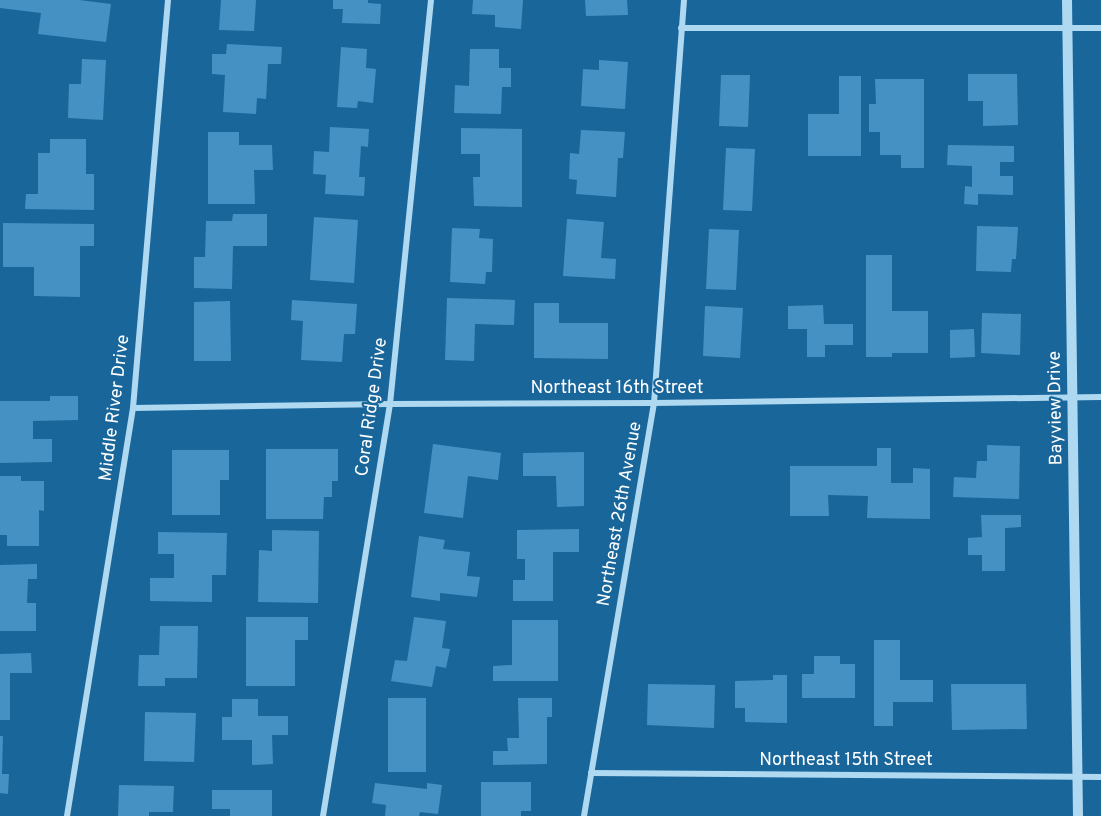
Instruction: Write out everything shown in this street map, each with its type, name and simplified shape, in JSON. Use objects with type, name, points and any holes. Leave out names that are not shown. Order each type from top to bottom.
[{"type":"street","name":"Middle River Drive","points":[[67,816],[133,408],[168,0]]},
{"type":"street","name":"Coral Ridge Drive","points":[[323,816],[390,404],[431,0]]},
{"type":"street","name":"Northeast 26th Avenue","points":[[584,816],[654,403],[684,0]]},
{"type":"street","name":"Bayview Drive","points":[[1067,0],[1078,816]]},
{"type":"street","points":[[681,28],[1101,28]]},
{"type":"street","name":"Northeast 16th Street","points":[[133,408],[1101,397]]},
{"type":"street","name":"Northeast 15th Street","points":[[591,773],[1101,777]]},
{"type":"building","points":[[0,0],[79,0],[111,4],[106,42],[38,34],[41,13],[0,8]]},
{"type":"building","points":[[221,0],[256,0],[254,31],[219,30]]},
{"type":"building","points":[[333,0],[368,0],[368,3],[381,4],[380,24],[342,23],[343,9],[333,9]]},
{"type":"building","points":[[473,0],[523,0],[521,29],[495,27],[495,15],[472,14]]},
{"type":"building","points":[[585,0],[627,0],[628,15],[586,16]]},
{"type":"building","points":[[227,44],[282,47],[281,64],[268,64],[266,99],[257,98],[256,114],[223,112],[225,75],[212,74],[212,54],[226,54]]},
{"type":"building","points":[[341,47],[367,49],[366,68],[376,69],[373,103],[358,101],[357,108],[337,107]]},
{"type":"building","points":[[470,49],[499,49],[499,68],[511,68],[511,87],[502,87],[501,114],[454,113],[455,85],[469,86]]},
{"type":"building","points":[[82,59],[106,60],[103,120],[68,118],[69,84],[81,84]]},
{"type":"building","points":[[599,60],[628,62],[625,109],[581,106],[583,69],[599,70]]},
{"type":"building","points":[[968,74],[1017,74],[1018,125],[983,126],[983,101],[968,101]]},
{"type":"building","points":[[721,75],[750,75],[748,127],[719,126]]},
{"type":"building","points":[[839,76],[861,76],[861,156],[808,156],[808,114],[839,114]]},
{"type":"building","points":[[875,79],[924,79],[924,168],[901,168],[901,155],[880,155],[880,132],[869,132],[869,104],[876,104]]},
{"type":"building","points":[[330,127],[369,129],[368,147],[361,146],[359,177],[365,177],[364,196],[325,194],[326,175],[313,174],[314,151],[329,152]]},
{"type":"building","points":[[461,128],[522,129],[522,207],[474,206],[473,177],[480,177],[480,154],[461,154]]},
{"type":"building","points":[[581,130],[625,132],[623,158],[618,158],[616,197],[576,194],[577,180],[569,179],[570,153],[579,154]]},
{"type":"building","points":[[208,132],[239,132],[239,145],[272,145],[273,170],[254,170],[255,204],[208,204]]},
{"type":"building","points":[[50,139],[86,139],[86,174],[94,174],[94,210],[25,209],[26,194],[38,194],[38,153],[50,153]]},
{"type":"building","points":[[948,145],[1014,146],[1014,162],[1000,162],[1000,176],[1013,176],[1013,195],[978,194],[978,205],[964,204],[965,186],[972,187],[972,166],[947,165]]},
{"type":"building","points":[[726,148],[755,149],[752,211],[723,210]]},
{"type":"building","points":[[233,214],[267,214],[267,246],[233,246],[232,289],[194,288],[194,257],[205,257],[206,221],[232,221]]},
{"type":"building","points":[[314,217],[358,220],[354,283],[310,280]]},
{"type":"building","points":[[567,219],[604,222],[601,258],[616,259],[615,279],[563,276]]},
{"type":"building","points":[[3,223],[94,224],[94,246],[80,246],[80,297],[34,296],[34,267],[3,267]]},
{"type":"building","points":[[977,226],[1018,227],[1016,259],[1012,259],[1011,272],[976,271]]},
{"type":"building","points":[[452,228],[480,229],[479,238],[493,239],[492,272],[486,272],[485,284],[450,282]]},
{"type":"building","points":[[709,229],[739,230],[736,290],[706,289]]},
{"type":"building","points":[[866,255],[892,255],[892,311],[928,311],[928,353],[892,353],[892,357],[866,357]]},
{"type":"building","points":[[447,298],[515,300],[514,325],[475,324],[474,361],[445,360]]},
{"type":"building","points":[[292,300],[357,304],[355,334],[344,334],[342,362],[301,360],[303,321],[291,320]]},
{"type":"building","points":[[230,301],[231,361],[194,361],[194,302]]},
{"type":"building","points":[[534,303],[559,303],[559,323],[608,323],[608,359],[534,358]]},
{"type":"building","points":[[823,305],[824,324],[853,324],[853,345],[825,345],[825,357],[807,357],[807,329],[788,329],[788,306]]},
{"type":"building","points":[[705,306],[743,308],[740,358],[703,356]]},
{"type":"building","points":[[982,313],[1021,314],[1020,355],[981,353]]},
{"type":"building","points":[[974,329],[975,357],[950,358],[950,330]]},
{"type":"building","points":[[50,396],[78,396],[78,420],[33,421],[33,439],[52,439],[52,462],[0,463],[0,401],[50,401]]},
{"type":"building","points":[[433,444],[501,453],[498,480],[468,476],[463,518],[424,513]]},
{"type":"building","points":[[987,445],[1020,446],[1019,499],[953,497],[954,477],[976,478],[977,461],[987,461]]},
{"type":"building","points":[[877,448],[891,448],[891,483],[913,483],[913,468],[930,469],[930,519],[867,518],[868,496],[828,495],[829,516],[790,516],[790,466],[877,466]]},
{"type":"building","points":[[266,449],[338,449],[338,481],[332,481],[332,497],[324,497],[323,519],[266,519]]},
{"type":"building","points":[[172,450],[229,450],[229,480],[220,480],[220,515],[172,515]]},
{"type":"building","points":[[584,452],[584,506],[557,507],[556,476],[523,476],[523,453]]},
{"type":"building","points":[[0,476],[21,476],[21,481],[44,481],[44,511],[39,510],[39,546],[7,546],[7,535],[0,535]]},
{"type":"building","points":[[981,515],[1021,515],[1021,527],[1005,528],[1005,571],[982,571],[982,555],[968,555],[968,538],[982,537]]},
{"type":"building","points":[[579,529],[579,552],[553,552],[553,601],[513,601],[513,580],[525,580],[525,559],[517,559],[517,530]]},
{"type":"building","points":[[272,530],[319,531],[318,603],[258,602],[259,550],[272,551]]},
{"type":"building","points":[[158,532],[227,533],[226,575],[212,575],[212,602],[150,601],[150,578],[174,578],[174,554],[158,554]]},
{"type":"building","points":[[419,536],[445,540],[443,549],[470,552],[467,576],[480,577],[477,597],[440,593],[440,601],[411,597]]},
{"type":"building","points":[[37,564],[37,579],[28,579],[27,603],[36,603],[36,631],[0,631],[0,565]]},
{"type":"building","points":[[246,617],[308,617],[308,640],[295,640],[295,686],[246,686]]},
{"type":"building","points":[[414,617],[446,621],[442,648],[450,649],[446,668],[436,666],[432,687],[391,681],[395,660],[407,661]]},
{"type":"building","points":[[512,620],[558,620],[558,681],[493,681],[493,666],[512,665]]},
{"type":"building","points":[[160,626],[198,626],[197,678],[165,678],[165,686],[138,686],[139,655],[159,655]]},
{"type":"building","points":[[874,640],[900,640],[900,680],[933,680],[933,702],[893,702],[893,726],[874,726]]},
{"type":"building","points":[[31,653],[32,673],[10,673],[10,720],[0,720],[0,654]]},
{"type":"building","points":[[814,656],[840,656],[840,664],[855,664],[855,698],[802,698],[802,674],[814,674]]},
{"type":"building","points":[[773,675],[787,675],[787,723],[745,722],[745,708],[735,708],[735,681],[773,680]]},
{"type":"building","points":[[648,684],[715,685],[714,728],[647,725]]},
{"type":"building","points":[[951,684],[1026,684],[1027,729],[952,730]]},
{"type":"building","points":[[388,698],[426,698],[426,772],[388,772]]},
{"type":"building","points":[[518,698],[552,698],[552,717],[547,717],[547,764],[493,765],[493,751],[508,751],[507,738],[519,738]]},
{"type":"building","points":[[232,699],[258,699],[258,716],[288,716],[288,735],[272,735],[273,764],[252,765],[252,740],[222,740],[222,717],[232,717]]},
{"type":"building","points":[[145,712],[196,713],[194,762],[144,761]]},
{"type":"building","points":[[0,736],[3,736],[2,774],[9,774],[8,794],[0,793]]},
{"type":"building","points":[[481,782],[531,782],[531,811],[521,811],[521,816],[481,816]]},
{"type":"building","points":[[375,783],[427,789],[427,783],[442,785],[438,814],[420,812],[419,816],[385,816],[386,805],[372,803]]},
{"type":"building","points":[[119,785],[174,786],[173,812],[149,812],[149,816],[118,816]]},
{"type":"building","points":[[212,790],[272,790],[272,816],[230,816],[230,809],[212,809]]}]
